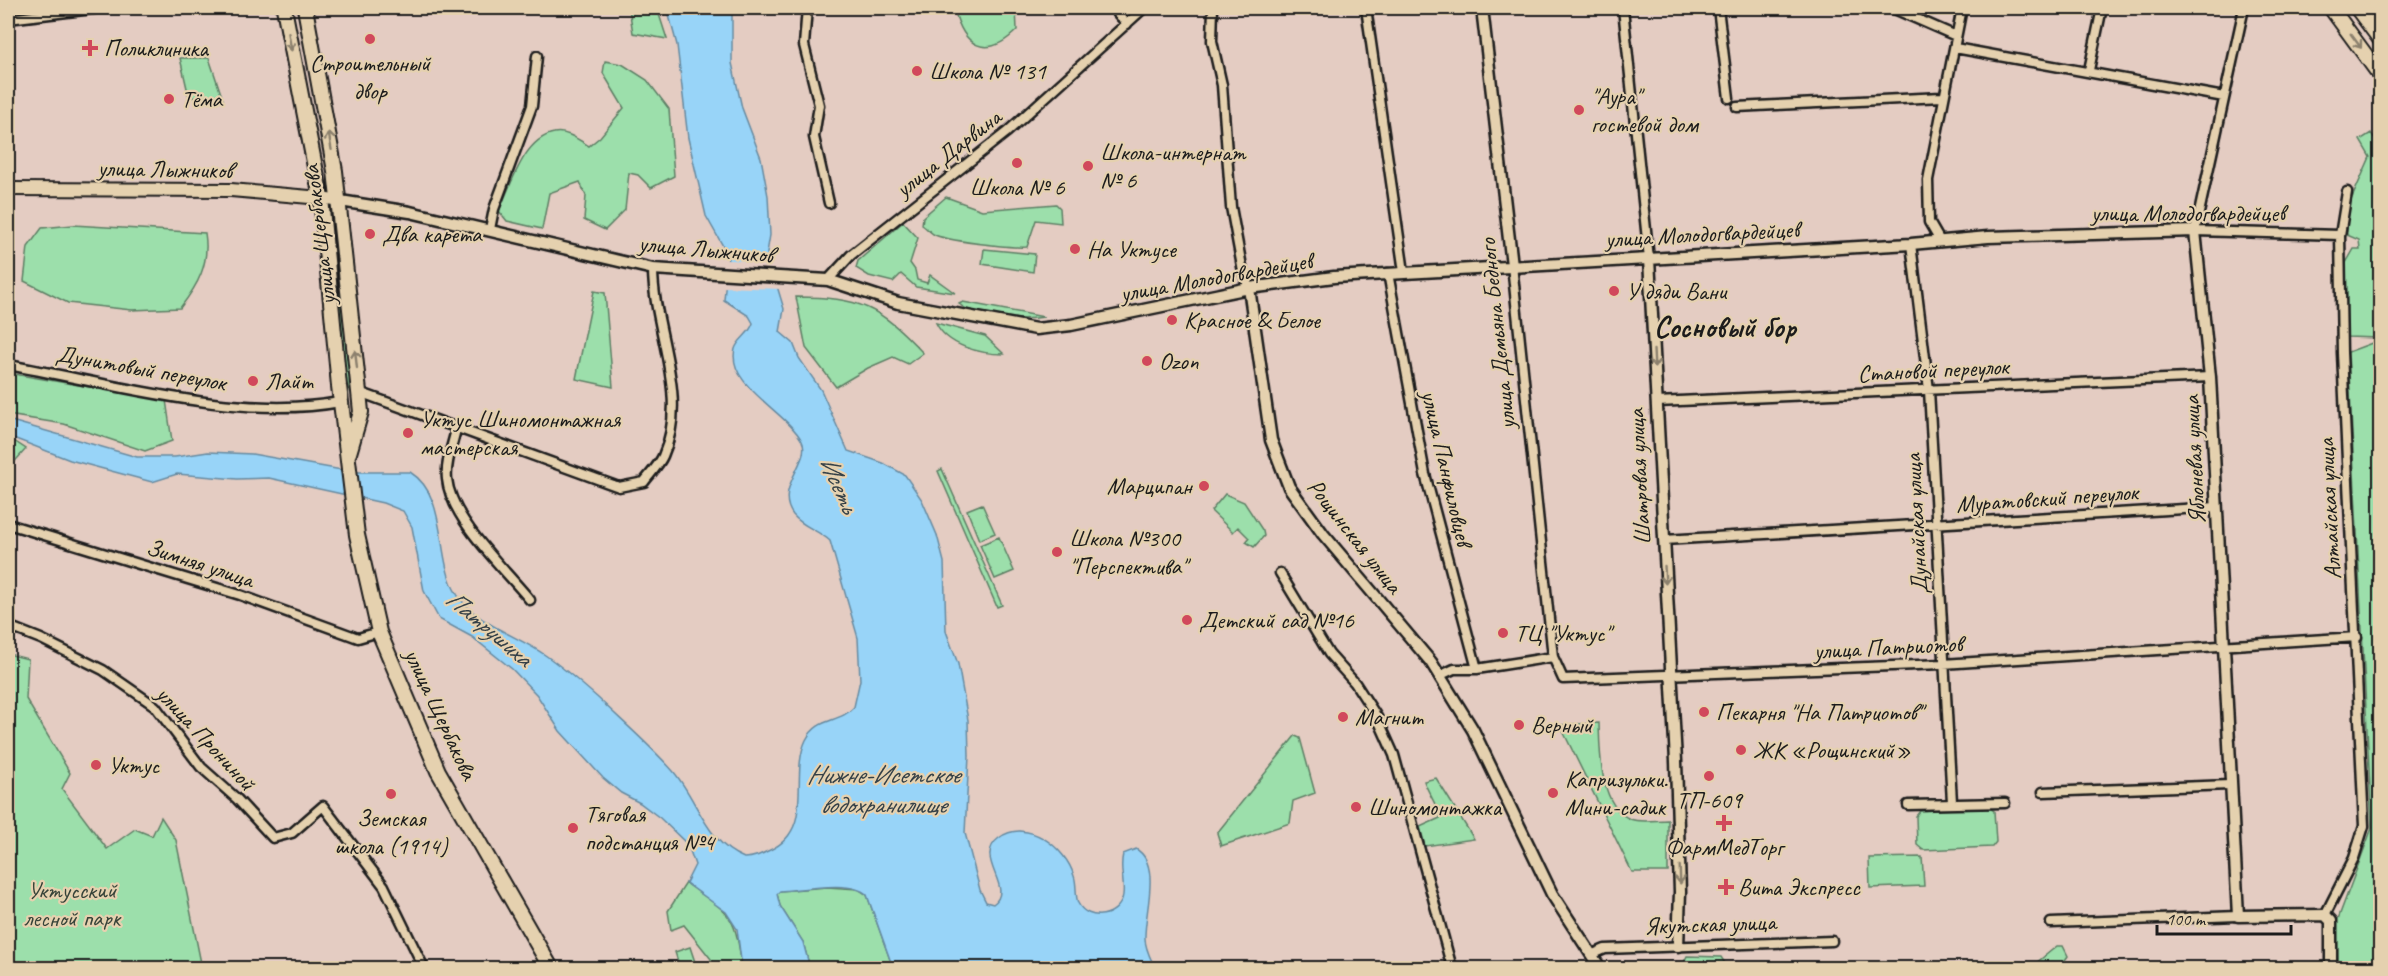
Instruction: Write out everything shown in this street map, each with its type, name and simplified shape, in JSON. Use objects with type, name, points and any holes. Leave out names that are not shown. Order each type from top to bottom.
[{"type":"main road","name":"улица Щербакова","points":[[284,8],[321,198],[340,402],[357,534],[379,632],[438,771],[551,969]]},
{"type":"main road","name":"улица Щербакова","points":[[305,8],[338,199],[361,412],[348,462]]},
{"type":"main road","points":[[2331,8],[2380,75]]},
{"type":"main road","points":[[2357,8],[2380,39]]},
{"type":"main road","name":"улица Лыжников","points":[[8,189],[231,190],[321,198]]},
{"type":"street","points":[[8,19],[101,8]]},
{"type":"street","points":[[807,8],[804,45],[819,105],[814,137],[830,203]]},
{"type":"street","points":[[1113,8],[1127,24]]},
{"type":"street","name":"улица Дарвина","points":[[828,280],[851,255],[1007,132],[1144,8]]},
{"type":"street","name":"Рощинская улица","points":[[1213,8],[1212,41],[1222,85],[1231,207],[1243,272],[1249,288],[1271,440],[1289,487],[1316,525],[1439,676],[1473,730],[1552,894],[1599,969]]},
{"type":"street","points":[[1366,8],[1404,272]]},
{"type":"street","name":"улица Демьяна Бедного","points":[[1482,8],[1512,265],[1553,657]]},
{"type":"street","name":"Шатровая улица","points":[[1623,8],[1649,259],[1671,677],[1680,892],[1678,946]]},
{"type":"street","points":[[1718,8],[1728,98]]},
{"type":"street","points":[[1893,8],[1956,36]]},
{"type":"street","points":[[1940,241],[1929,222],[1928,180],[1942,97],[1955,48],[1962,8]]},
{"type":"street","points":[[2089,70],[2102,8]]},
{"type":"street","name":"Яблоневая улица","points":[[2238,916],[2210,376],[2195,231],[2244,8]]},
{"type":"street","points":[[1955,48],[2089,70],[2224,96]]},
{"type":"street","points":[[490,229],[494,210],[532,106],[537,56]]},
{"type":"street","points":[[1737,107],[1942,97]]},
{"type":"street","name":"Алтайская улица","points":[[2325,915],[2354,858],[2364,826],[2342,353],[2340,235],[2348,192]]},
{"type":"street","points":[[321,198],[338,199]]},
{"type":"street","name":"улица Лыжников","points":[[338,199],[490,229],[653,269],[828,280],[898,303],[1008,325],[1036,328],[1071,325]]},
{"type":"street","name":"улица Молодогвардейцев","points":[[1071,325],[1249,288],[1388,273],[1911,244],[1988,237],[2195,231],[2340,235]]},
{"type":"street","name":"Дунайская улица","points":[[1911,244],[1929,390],[1952,802]]},
{"type":"street","points":[[359,392],[619,487],[645,482],[663,456],[671,421],[672,384],[657,306],[653,269]]},
{"type":"street","name":"улица Панфиловцев","points":[[1388,273],[1425,474],[1477,669]]},
{"type":"street","name":"Дунитовый переулок","points":[[8,365],[208,402],[266,406],[340,402]]},
{"type":"street","name":"Становой переулок","points":[[1657,402],[2210,376]]},
{"type":"street","points":[[456,429],[447,478],[453,499],[464,520],[530,600]]},
{"type":"street","name":"Муратовский переулок","points":[[1664,540],[2217,507]]},
{"type":"street","name":"Зимняя улица","points":[[8,524],[240,595],[358,638],[379,632]]},
{"type":"street","points":[[1280,573],[1329,654],[1355,683],[1377,717],[1394,755],[1452,969]]},
{"type":"street","name":"улица Прониной","points":[[8,626],[103,670],[155,706],[201,767],[237,799],[273,838],[292,833],[323,806],[384,886],[424,969]]},
{"type":"street","name":"улица Патриотов","points":[[1553,657],[1563,680],[1944,664],[2357,637]]},
{"type":"street","points":[[1439,676],[1454,669],[1477,669],[1553,657]]},
{"type":"street","points":[[2043,792],[2230,785]]},
{"type":"street","points":[[1908,805],[1952,802],[2004,803]]},
{"type":"street","points":[[2051,923],[2325,915],[2331,921],[2331,969]]},
{"type":"street","name":"Якутская улица","points":[[1591,955],[1605,949],[1832,941]]},
{"type":"green space","points":[[629,8],[657,8],[667,39],[633,33]]},
{"type":"green space","points":[[954,8],[1016,8],[1017,30],[1006,40],[995,45],[986,47],[977,45],[963,32]]},
{"type":"green space","points":[[180,58],[209,58],[223,100],[189,97]]},
{"type":"green space","points":[[605,61],[622,64],[647,80],[669,109],[674,176],[651,188],[638,175],[629,173],[625,210],[605,230],[584,220],[586,196],[580,182],[549,193],[542,229],[507,221],[499,211],[519,165],[534,144],[543,137],[559,132],[572,136],[589,146],[600,137],[624,108],[603,73]]},
{"type":"green space","points":[[2371,133],[2380,146],[2380,968],[2338,968],[2337,922],[2372,828],[2348,352],[2372,343],[2377,338],[2347,337],[2346,263],[2354,249],[2360,249],[2359,240],[2347,235],[2348,207],[2370,157],[2360,140]]},
{"type":"green space","points":[[946,197],[982,210],[1056,204],[1060,208],[1061,223],[1036,220],[1027,247],[993,245],[940,237],[922,225],[923,217]]},
{"type":"green space","points":[[903,222],[918,238],[910,263],[915,270],[917,280],[927,283],[930,275],[955,293],[916,287],[901,274],[893,282],[869,276],[856,268],[858,261]]},
{"type":"green space","points":[[73,225],[205,233],[206,255],[201,274],[180,308],[132,310],[68,303],[24,281],[28,247],[42,228]]},
{"type":"green space","points":[[334,227],[350,371],[348,401],[331,228]]},
{"type":"green space","points":[[984,249],[1035,254],[1033,272],[982,264]]},
{"type":"green space","points":[[594,291],[605,293],[613,387],[576,379]]},
{"type":"green space","points":[[796,297],[837,299],[867,308],[894,325],[923,353],[908,364],[893,357],[868,368],[836,387],[806,348]]},
{"type":"green space","points":[[963,302],[1044,317],[1024,319],[988,315],[967,309],[959,304]]},
{"type":"green space","points":[[936,323],[985,336],[1004,354],[975,350],[956,343],[941,331]]},
{"type":"green space","points":[[8,373],[166,400],[172,441],[145,451],[64,424],[8,415]]},
{"type":"green space","points":[[8,437],[26,449],[8,469]]},
{"type":"green space","points":[[942,469],[1002,605],[997,607],[938,471]]},
{"type":"green space","points":[[1225,494],[1244,502],[1263,531],[1264,536],[1254,547],[1246,542],[1249,538],[1238,527],[1233,532],[1211,511]]},
{"type":"green space","points":[[982,504],[995,533],[979,540],[967,510]]},
{"type":"green space","points":[[999,537],[1014,571],[995,579],[980,545]]},
{"type":"green space","name":"Уктусский лесной парк","points":[[8,654],[28,659],[26,699],[70,773],[62,789],[107,849],[135,829],[152,836],[161,817],[176,840],[202,968],[8,968]]},
{"type":"green space","points":[[1599,723],[1603,777],[1612,802],[1630,819],[1668,820],[1668,872],[1632,872],[1560,725]]},
{"type":"green space","points":[[1295,736],[1300,738],[1315,793],[1293,801],[1290,823],[1221,846],[1217,833]]},
{"type":"green space","points":[[1436,778],[1474,839],[1425,846],[1420,827],[1440,818],[1424,781]]},
{"type":"green space","points":[[1988,807],[1994,811],[1996,842],[1992,847],[1923,850],[1917,845],[1916,816],[1920,811]]},
{"type":"green space","points":[[1922,857],[1924,886],[1870,888],[1869,858]]},
{"type":"green space","points":[[686,883],[728,916],[737,936],[742,968],[710,968],[711,959],[684,925],[671,930],[668,911]]},
{"type":"green space","points":[[827,887],[858,889],[867,895],[893,968],[810,968],[803,942],[780,906],[777,894],[780,891]]},
{"type":"green space","points":[[2057,946],[2063,946],[2068,956],[2060,965],[2052,969],[2030,968]]},
{"type":"green space","points":[[690,947],[697,968],[680,968],[675,952]]},
{"type":"green space","points":[[1687,956],[1721,957],[1728,968],[1681,968]]},
{"type":"water","name":"Нижне-Исетское водохранилище","points":[[667,8],[732,8],[732,63],[742,108],[761,158],[768,196],[770,235],[767,253],[784,309],[780,332],[793,343],[799,358],[821,390],[848,451],[883,463],[905,475],[922,500],[937,535],[944,562],[946,631],[958,664],[968,720],[969,756],[965,833],[980,890],[986,902],[993,904],[999,897],[1000,890],[991,863],[992,846],[999,838],[1010,832],[1033,833],[1054,846],[1070,865],[1075,879],[1078,903],[1089,913],[1096,915],[1110,912],[1121,902],[1123,854],[1136,849],[1144,856],[1150,877],[1145,942],[1155,968],[893,968],[867,895],[860,890],[839,886],[780,891],[777,894],[780,906],[803,942],[810,968],[742,968],[737,929],[726,912],[686,883],[695,865],[688,845],[660,818],[640,803],[621,793],[603,778],[560,731],[537,695],[512,669],[472,637],[439,619],[424,591],[412,527],[403,511],[383,503],[269,478],[237,479],[177,474],[152,482],[70,460],[8,436],[8,420],[137,457],[175,457],[208,452],[252,454],[353,472],[410,472],[422,482],[430,495],[439,526],[448,575],[461,600],[471,610],[482,619],[552,660],[598,698],[673,771],[682,782],[711,832],[731,851],[744,858],[755,857],[784,841],[793,829],[797,815],[801,754],[806,740],[816,727],[842,716],[854,707],[860,680],[858,638],[830,541],[797,519],[788,505],[787,495],[804,449],[802,441],[784,419],[748,386],[739,374],[735,362],[735,349],[753,323],[749,316],[724,300],[728,255],[706,216],[688,138],[677,45]]},
{"type":"pier","points":[[724,260],[773,261],[781,289],[723,287]]},
{"type":"place","name":"Строительный двор","points":[[370,39]]},
{"type":"place","name":"Поликлиника","points":[[90,48]]},
{"type":"place","name":"Школа № 131","points":[[917,71]]},
{"type":"place","name":"Тёма","points":[[169,99]]},
{"type":"place","name":"\"Аура\" гостевой дом","points":[[1579,110]]},
{"type":"place","name":"Школа № 6","points":[[1017,163]]},
{"type":"place","name":"Школа-интернат № 6","points":[[1088,166]]},
{"type":"place","name":"Два карета","points":[[370,234]]},
{"type":"place","name":"На Уктусе","points":[[1075,249]]},
{"type":"place","name":"У дяди Вани","points":[[1614,291]]},
{"type":"place","name":"Красное & Белое","points":[[1172,320]]},
{"type":"place","name":"Ozon","points":[[1147,361]]},
{"type":"place","name":"Лайт","points":[[253,381]]},
{"type":"place","name":"Уктус Шиномонтажная мастерская","points":[[408,433]]},
{"type":"place","name":"Марципан","points":[[1204,486]]},
{"type":"place","name":"Школа №300 \"Перспектива\"","points":[[1057,552]]},
{"type":"place","name":"Детский сад №16","points":[[1187,620]]},
{"type":"place","name":"ТЦ \"Уктус\"","points":[[1503,633]]},
{"type":"place","name":"Пекарня \"На Патриотов\"","points":[[1704,712]]},
{"type":"place","name":"Магнит","points":[[1343,717]]},
{"type":"place","name":"Верный","points":[[1519,725]]},
{"type":"place","name":"ЖК «Рощинский»","points":[[1741,750]]},
{"type":"place","name":"Уктус","points":[[96,765]]},
{"type":"place","name":"ТП-609","points":[[1709,776]]},
{"type":"place","name":"Капризульки. Мини-садик","points":[[1553,793]]},
{"type":"place","name":"Земская школа (1914)","points":[[391,794]]},
{"type":"place","name":"Шиномонтажка","points":[[1356,807]]},
{"type":"place","name":"ФармМедТорг","points":[[1724,823]]},
{"type":"place","name":"Тяговая подстанция №4","points":[[573,828]]},
{"type":"place","name":"Вита Экспресс","points":[[1726,887]]},
{"type":"district","name":"Сосновый бор","points":[[1725,327]]},
{"type":"water label","name":"Исеть","points":[[839,484]]},
{"type":"water label","name":"Патрушиха","points":[[489,628]]}]
